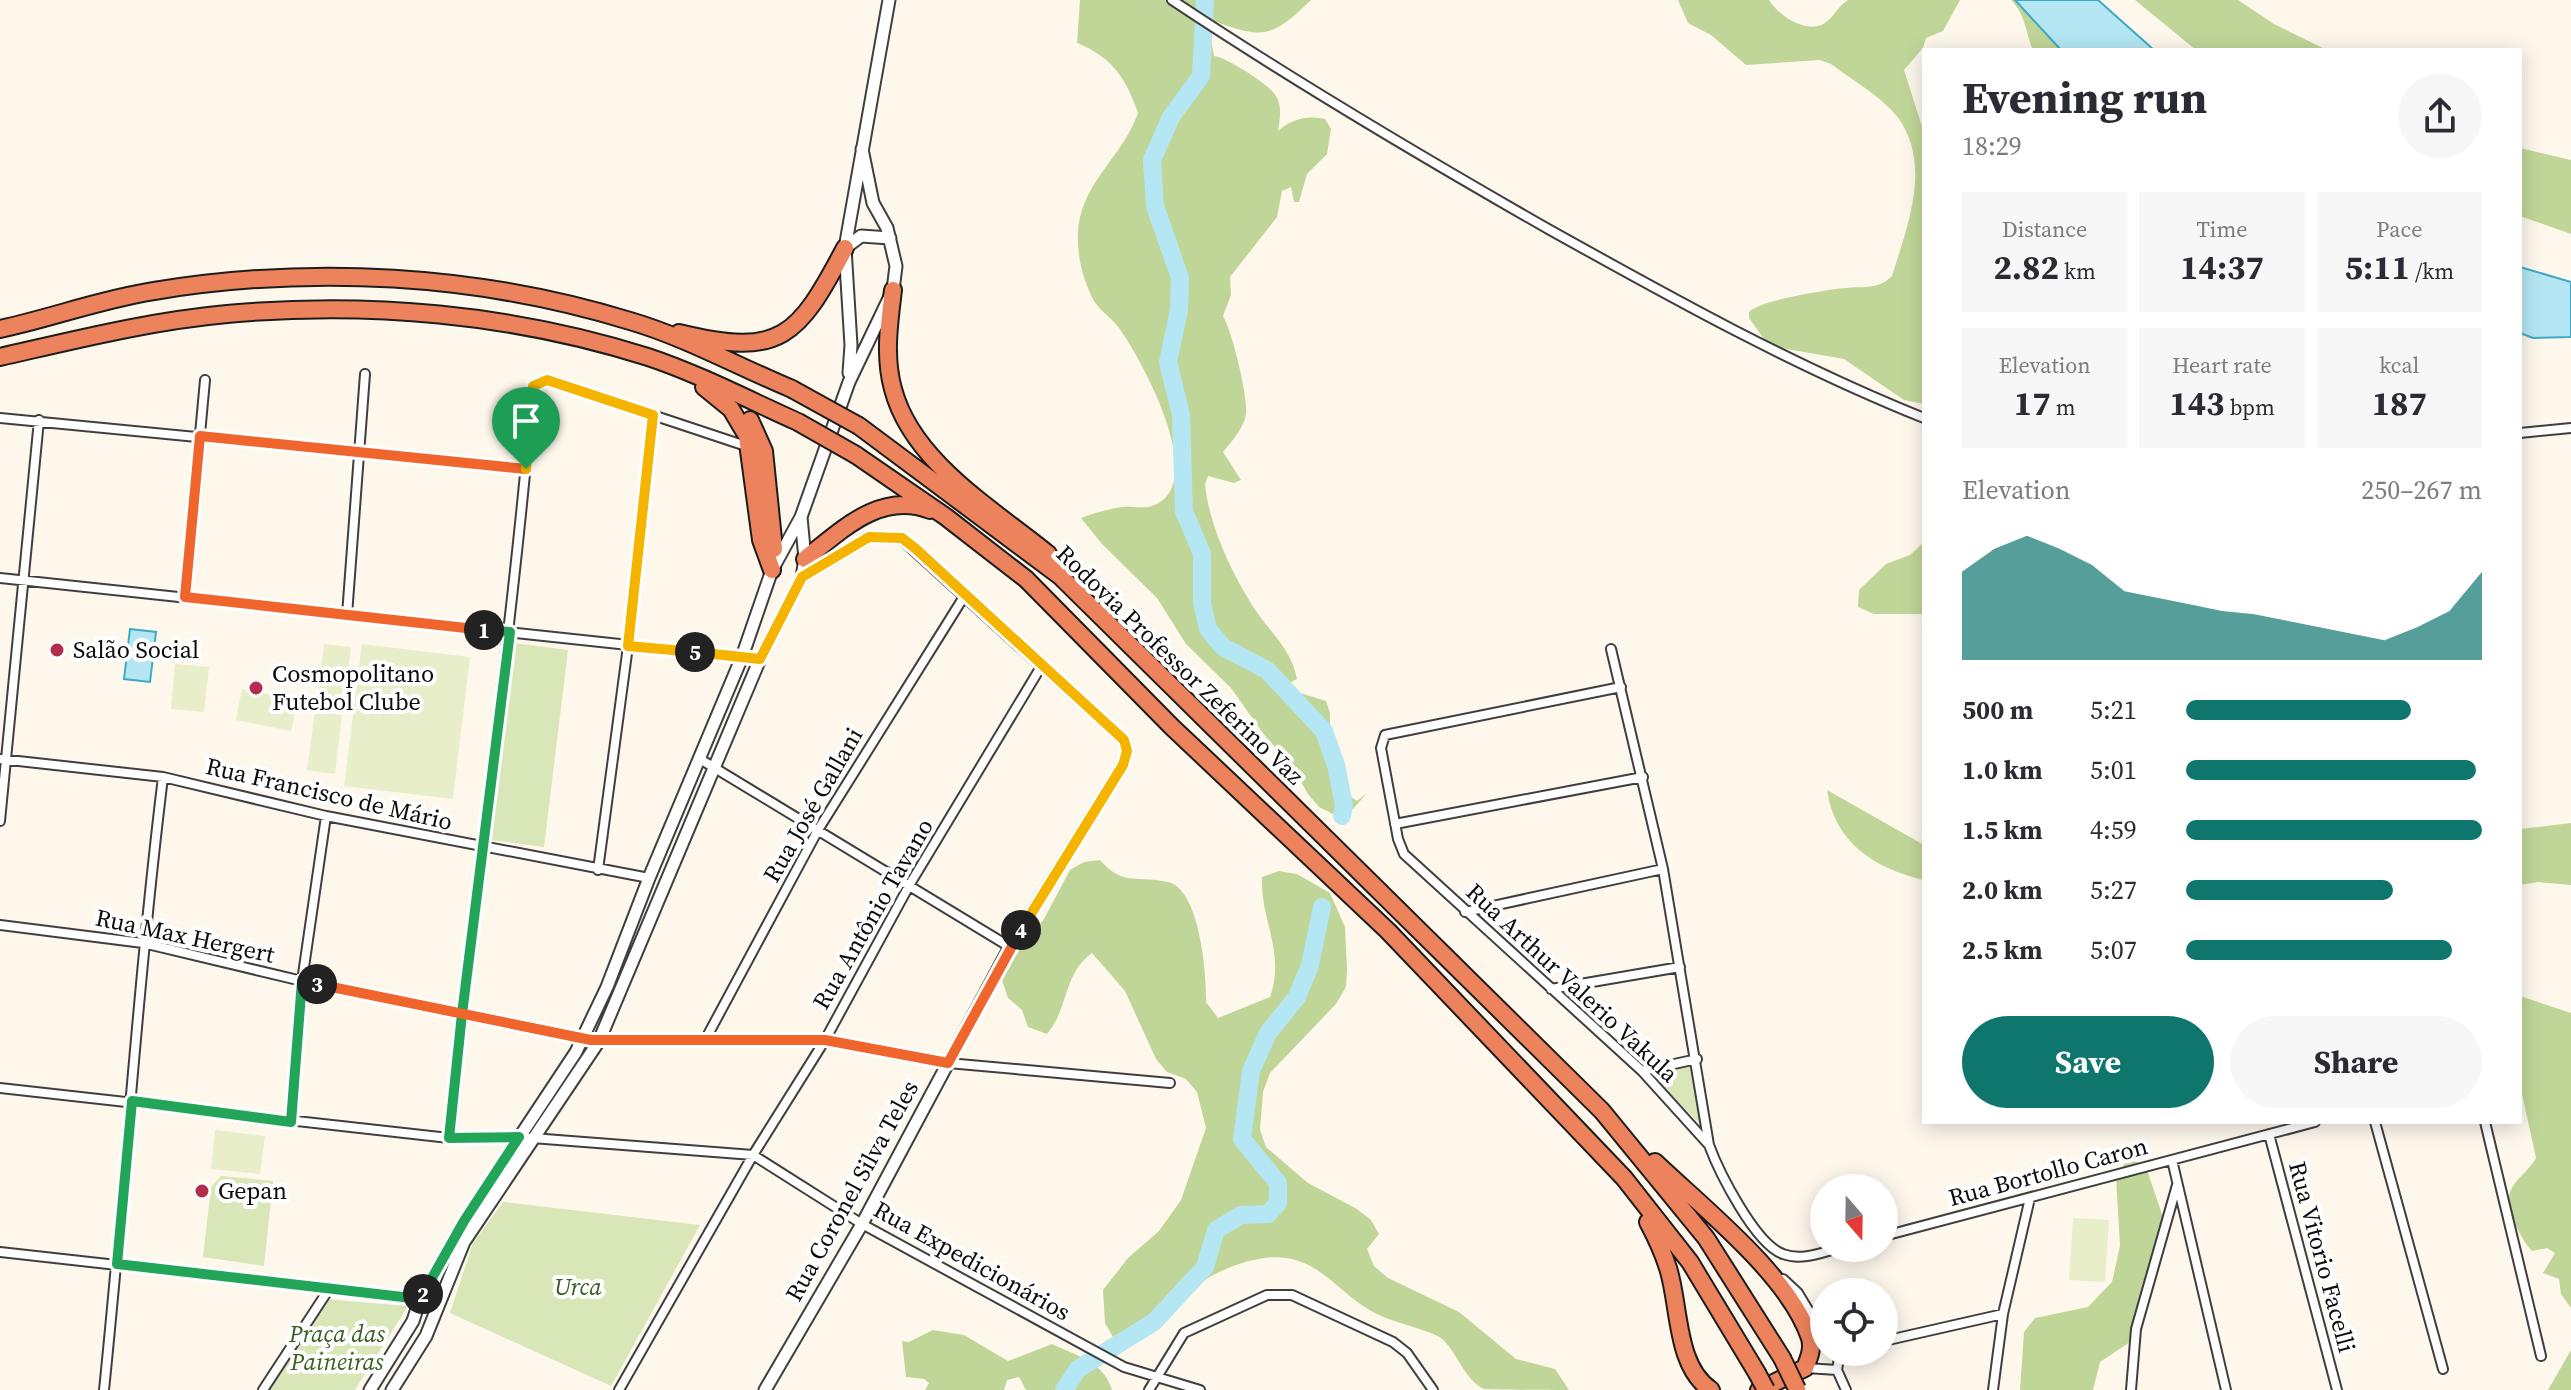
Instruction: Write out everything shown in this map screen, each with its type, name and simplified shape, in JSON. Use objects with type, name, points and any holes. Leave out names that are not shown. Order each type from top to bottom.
[{"type":"highway","points":[[631,321],[729,343],[758,344],[783,336],[801,320],[825,286],[845,248]]},
{"type":"highway","name":"Rodovia Professor Zeferino Vaz","points":[[0,329],[164,289],[271,279],[385,277],[508,291],[631,321],[792,389],[859,426],[1060,576],[1602,1111],[1706,1238],[1782,1358],[1797,1390]]},
{"type":"highway","points":[[893,290],[888,361],[902,414],[935,461],[1048,554],[1060,576]]},
{"type":"highway","name":"Rodovia Professor Zeferino Vaz","points":[[0,357],[127,329],[225,314],[309,309],[398,311],[514,326],[608,346],[680,370],[732,392],[798,422],[856,455],[946,517],[1026,579],[1172,727],[1388,931],[1624,1178],[1690,1262],[1766,1390]]},
{"type":"highway","points":[[680,370],[731,409],[741,423],[749,448],[761,540],[774,569]]},
{"type":"highway","points":[[732,392],[755,428],[764,451],[774,569]]},
{"type":"highway","points":[[805,559],[880,506],[918,506],[946,517]]},
{"type":"highway","points":[[1602,1111],[1744,1245],[1795,1310],[1810,1339],[1811,1349],[1805,1368],[1758,1381]]},
{"type":"highway","points":[[1624,1178],[1658,1239],[1668,1267],[1682,1339],[1693,1368],[1711,1390]]},
{"type":"street","points":[[849,382],[851,345],[845,248],[889,0]]},
{"type":"street","points":[[1172,0],[1352,115],[1617,267],[1759,345],[1922,417]]},
{"type":"street","points":[[370,1390],[413,1321],[420,1299],[464,1221],[581,1039],[607,987],[742,657],[774,569],[801,517],[849,382],[893,290],[896,266],[890,238],[873,203],[862,149]]},
{"type":"street","points":[[845,248],[861,236],[890,238]]},
{"type":"street","points":[[347,615],[365,374]]},
{"type":"street","points":[[185,597],[205,380]]},
{"type":"street","points":[[449,1138],[510,632],[533,386],[547,380],[749,448]]},
{"type":"street","points":[[598,870],[628,646],[653,415]]},
{"type":"street","points":[[0,418],[526,469]]},
{"type":"street","points":[[0,821],[3,760],[25,580],[39,420]]},
{"type":"street","points":[[2522,433],[2571,428]]},
{"type":"street","points":[[392,1390],[426,1336],[464,1242],[599,1041],[760,659],[799,581],[805,559],[801,517]]},
{"type":"street","points":[[774,569],[777,584],[785,587],[799,581],[852,544],[885,535],[902,538],[1042,665]]},
{"type":"street","points":[[0,578],[760,659]]},
{"type":"street","name":"Rua José Gallani","points":[[704,1042],[818,830],[965,595]]},
{"type":"street","points":[[1611,649],[1663,869],[1709,1145],[1730,1193],[1774,1249],[1797,1257],[1810,1254]]},
{"type":"street","name":"Rua Coronel Silva Teles","points":[[765,1390],[862,1224],[1010,947],[1123,765],[1127,751],[1124,740],[1042,665]]},
{"type":"street","name":"Rua Antônio Tavano","points":[[619,1390],[753,1155],[825,1040],[910,884],[1042,665]]},
{"type":"street","points":[[1621,687],[1385,735],[1381,748],[1395,824],[1643,777]]},
{"type":"street","points":[[700,759],[1010,947]]},
{"type":"street","name":"Rua Francisco de Mário","points":[[3,760],[163,777],[483,849],[649,878]]},
{"type":"street","points":[[104,1390],[132,1101],[143,943],[163,777]]},
{"type":"street","points":[[291,1122],[302,981],[326,816]]},
{"type":"street","name":"Rua Arthur Valerio Vakula","points":[[1395,824],[1404,854],[1642,1071],[1709,1145]]},
{"type":"street","points":[[1465,912],[1663,869]]},
{"type":"street","name":"Rua Max Hergert","points":[[0,925],[143,943],[302,981],[581,1039],[704,1042],[825,1040],[948,1063],[1170,1083]]},
{"type":"street","points":[[1551,989],[1680,967]]},
{"type":"street","points":[[1642,1071],[1697,1059]]},
{"type":"street","name":"Rua Expedicionários","points":[[0,1088],[449,1138],[519,1137],[753,1155],[862,1224],[1082,1345],[1124,1367],[1200,1390]]},
{"type":"street","name":"Rua Bortollo Caron","points":[[1898,1232],[2307,1124]]},
{"type":"street","points":[[2376,1124],[2443,1369]]},
{"type":"street","points":[[2485,1124],[2541,1356]]},
{"type":"street","name":"Rua Vitorio Facelli","points":[[2269,1134],[2337,1390]]},
{"type":"street","points":[[2172,1160],[2226,1390]]},
{"type":"street","points":[[2131,1390],[2136,1329],[2177,1184]]},
{"type":"street","points":[[1993,1390],[2003,1314],[2030,1198]]},
{"type":"street","points":[[1744,1245],[1798,1293],[1810,1313]]},
{"type":"street","points":[[0,1252],[440,1301]]},
{"type":"street","points":[[263,1390],[329,1289]]},
{"type":"street","points":[[1149,1390],[1184,1333],[1267,1295],[1280,1293],[1292,1295],[1393,1342],[1407,1353],[1433,1390]]},
{"type":"street","points":[[1898,1338],[2003,1314]]},
{"type":"street","points":[[1838,1366],[1846,1390]]},
{"type":"street","points":[[1805,1368],[1837,1370]]},
{"type":"green space","points":[[1080,0],[1311,0],[1287,21],[1268,31],[1246,31],[1217,22],[1209,30],[1214,56],[1246,71],[1277,97],[1280,107],[1278,131],[1305,118],[1325,119],[1331,129],[1327,154],[1307,174],[1299,202],[1294,202],[1291,187],[1282,191],[1277,217],[1230,277],[1231,295],[1223,316],[1239,364],[1246,414],[1240,429],[1223,452],[1241,480],[1234,483],[1208,476],[1205,484],[1211,517],[1231,567],[1256,611],[1286,651],[1294,669],[1297,679],[1281,687],[1326,701],[1330,713],[1330,743],[1351,797],[1357,801],[1367,793],[1353,809],[1335,815],[1319,807],[1291,764],[1265,736],[1231,688],[1186,644],[1157,598],[1102,544],[1081,518],[1117,508],[1152,506],[1169,494],[1175,473],[1166,420],[1154,392],[1129,343],[1094,301],[1080,261],[1078,232],[1089,194],[1130,132],[1138,113],[1116,70],[1100,55],[1077,43]]},
{"type":"green space","points":[[1678,0],[1769,0],[1793,22],[1810,27],[1825,23],[1848,0],[1960,0],[1943,31],[1926,38],[1923,48],[1904,70],[1922,127],[1922,404],[1904,400],[1844,359],[1769,346],[1749,318],[1749,312],[1766,303],[1824,291],[1876,285],[1892,276],[1910,217],[1915,177],[1909,138],[1899,119],[1885,103],[1831,64],[1820,60],[1746,65],[1711,35],[1688,23]]},
{"type":"green space","points":[[2011,0],[2043,0],[2095,48],[2032,48]]},
{"type":"green space","points":[[2135,0],[2238,0],[2274,24],[2323,48],[2194,48]]},
{"type":"green space","points":[[2522,148],[2571,160],[2571,234],[2522,217]]},
{"type":"green space","points":[[1922,544],[1922,614],[1874,614],[1858,607],[1859,590],[1886,564],[1910,555]]},
{"type":"green space","points":[[514,643],[568,650],[544,847],[490,840]]},
{"type":"green space","points":[[324,644],[351,647],[344,705],[317,701]]},
{"type":"green space","points":[[362,644],[470,657],[453,799],[344,786]]},
{"type":"green space","points":[[175,664],[209,667],[204,712],[171,709]]},
{"type":"green space","points":[[242,689],[298,700],[291,731],[236,720]]},
{"type":"green space","points":[[315,711],[342,715],[335,774],[307,770]]},
{"type":"green space","points":[[1827,790],[1922,844],[1922,879],[1889,869],[1860,850],[1838,824]]},
{"type":"green space","points":[[2571,823],[2571,885],[2538,882],[2522,885],[2522,829]]},
{"type":"green space","points":[[1100,860],[1124,877],[1168,882],[1179,888],[1188,900],[1203,954],[1206,1002],[1218,1018],[1270,997],[1274,981],[1274,951],[1262,893],[1262,877],[1279,871],[1297,874],[1330,893],[1345,927],[1346,987],[1336,1004],[1270,1073],[1263,1092],[1260,1130],[1266,1147],[1308,1183],[1371,1220],[1379,1234],[1367,1249],[1374,1266],[1388,1278],[1459,1312],[1516,1359],[1555,1369],[1569,1390],[1484,1389],[1471,1379],[1441,1338],[1373,1312],[1311,1266],[1286,1258],[1261,1259],[1219,1272],[1186,1294],[1159,1328],[1143,1335],[1113,1337],[1105,1323],[1103,1290],[1128,1258],[1159,1231],[1181,1200],[1206,1128],[1197,1092],[1186,1079],[1167,1072],[1156,1059],[1125,991],[1092,953],[1076,971],[1047,1034],[1028,1027],[1022,1010],[1008,998],[1002,980],[1009,961],[1044,919],[1070,870],[1084,862]]},
{"type":"green space","points":[[2522,997],[2571,1013],[2571,1308],[2561,1294],[2559,1279],[2543,1273],[2555,1253],[2547,1248],[2532,1251],[2518,1231],[2511,1213],[2509,1196],[2513,1186],[2536,1158],[2522,1094]]},
{"type":"green space","points":[[1693,1063],[1703,1127],[1649,1072]]},
{"type":"green space","points":[[215,1130],[265,1136],[260,1174],[211,1169]]},
{"type":"green space","points":[[2127,1160],[2145,1164],[2169,1235],[2137,1306],[2130,1342],[2100,1362],[2093,1390],[2020,1390],[2024,1332],[2035,1318],[2088,1307],[2112,1282],[2120,1246],[2116,1177]]},
{"type":"green space","points":[[221,1176],[273,1181],[264,1266],[203,1257],[211,1187]]},
{"type":"green space","name":"Urca","points":[[503,1202],[700,1225],[611,1386],[450,1313],[473,1243]]},
{"type":"green space","points":[[2073,1218],[2109,1220],[2105,1282],[2069,1280]]},
{"type":"green space","name":"Praça das Paineiras","points":[[323,1299],[408,1306],[355,1390],[265,1390]]},
{"type":"green space","points":[[933,1330],[964,1335],[1008,1361],[1052,1344],[1096,1366],[1112,1390],[1026,1390],[1019,1377],[1007,1380],[1004,1390],[925,1390],[929,1383],[924,1379],[906,1377],[902,1341],[909,1342]]},
{"type":"green space","points":[[2571,1350],[2571,1390],[2548,1390]]},
{"type":"water","points":[[2015,0],[2098,0],[2152,48],[2059,48]]},
{"type":"water","points":[[2522,268],[2571,282],[2571,337],[2533,338],[2522,334]]},
{"type":"water","points":[[130,629],[156,632],[150,682],[124,679]]},
{"type":"waterway","points":[[1205,0],[1201,76],[1171,117],[1152,160],[1155,206],[1180,278],[1179,310],[1168,362],[1181,415],[1184,511],[1202,554],[1202,603],[1208,629],[1223,647],[1267,670],[1324,731],[1336,765],[1344,805],[1342,816]]},
{"type":"waterway","points":[[1064,1390],[1078,1369],[1154,1322],[1205,1267],[1216,1230],[1241,1215],[1268,1214],[1278,1203],[1278,1183],[1242,1139],[1251,1071],[1268,1033],[1297,997],[1310,965],[1322,907]]},
{"type":"place","name":"Salão Social","points":[[57,650]]},
{"type":"place","name":"Cosmopolitano Futebol Clube","points":[[256,688]]},
{"type":"place","name":"Gepan","points":[[202,1191]]},
{"type":"route","points":[[526,469],[200,436],[185,597],[510,632],[462,1014],[449,1138],[519,1137],[464,1221],[420,1299],[117,1264],[132,1101],[291,1122],[302,981],[462,1014],[591,1040],[634,1043],[825,1040],[948,1063],[1010,947],[1126,759],[1124,740],[902,538],[885,535],[869,537],[852,544],[802,577],[760,659],[628,646],[653,415],[547,380],[533,386],[526,469]]}]
